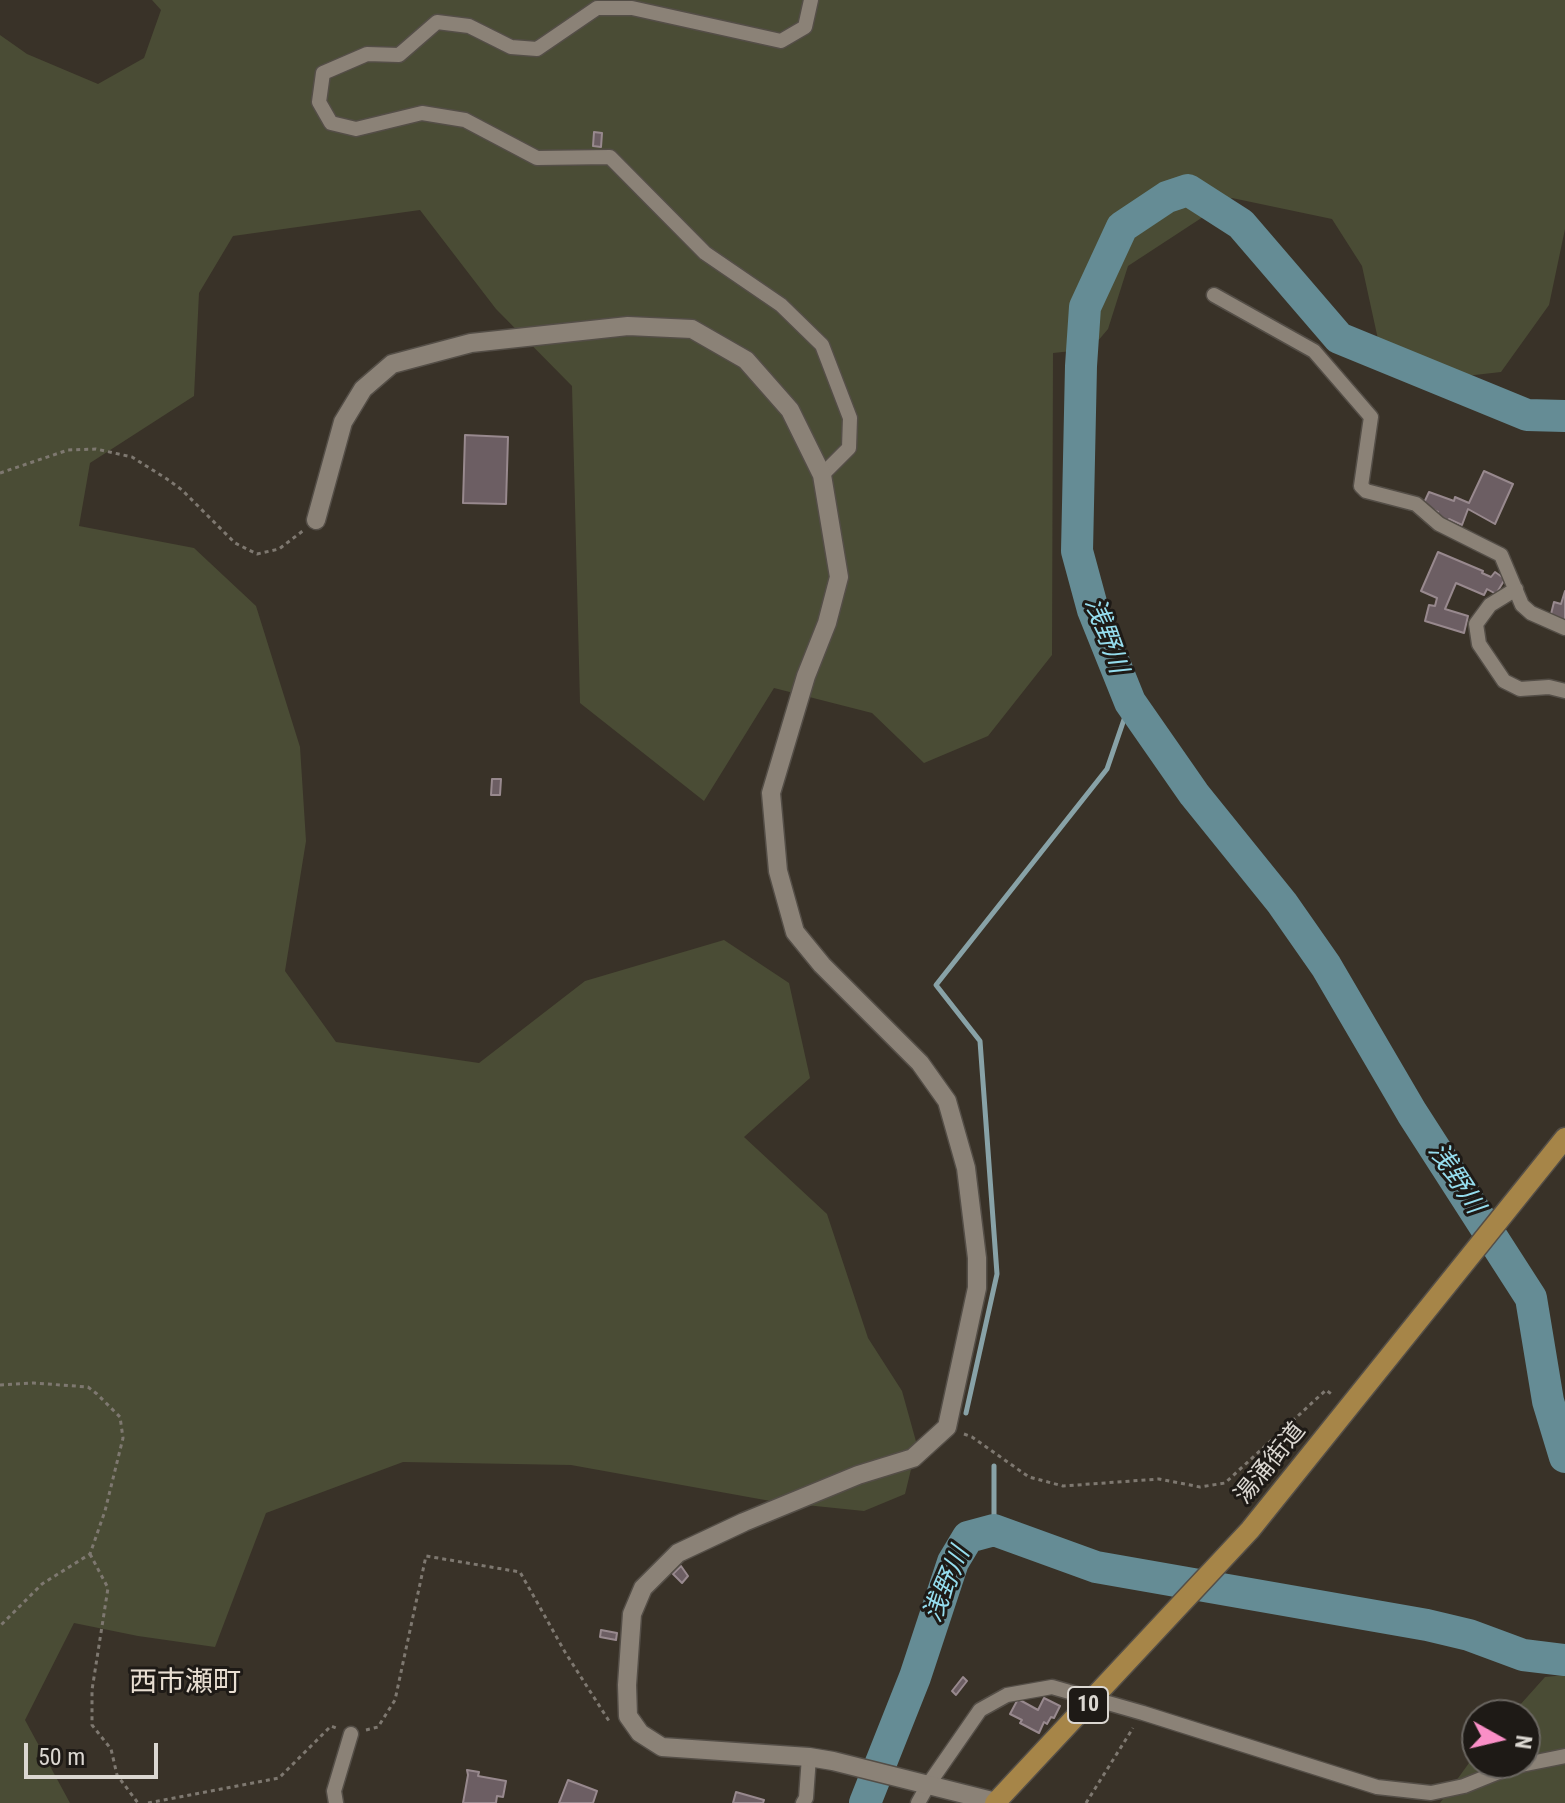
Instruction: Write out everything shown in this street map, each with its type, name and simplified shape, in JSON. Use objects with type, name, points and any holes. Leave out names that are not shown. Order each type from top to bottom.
[{"type":"main road","name":"湯涌街道","points":[[996,1803],[1250,1530],[1565,1138]]},
{"type":"street","points":[[811,0],[805,27],[781,41],[632,8],[597,8],[537,49],[511,47],[469,26],[437,22],[399,55],[367,54],[323,73],[319,102],[331,123],[356,129],[422,113],[465,120],[537,158],[610,157],[705,253],[781,305],[822,345],[850,418],[849,448],[822,475]]},
{"type":"street","points":[[1214,295],[1314,351],[1371,417],[1361,486],[1366,491],[1416,504],[1439,524],[1501,555],[1522,605],[1531,613],[1565,628]]},
{"type":"street","points":[[316,520],[343,422],[363,389],[392,364],[471,343],[628,326],[692,329],[746,360],[790,410],[822,475],[839,577],[771,793],[778,871],[795,932],[822,965],[920,1063],[947,1101],[966,1168],[977,1258],[977,1288],[947,1427],[913,1458],[858,1475],[678,1553],[643,1588],[632,1614],[628,1716],[640,1733],[662,1747],[833,1761],[996,1803]]},
{"type":"street","points":[[1516,589],[1490,605],[1476,624],[1479,644],[1504,681],[1520,689],[1549,687],[1565,691]]},
{"type":"street","points":[[918,1803],[980,1710],[1007,1695],[1052,1687],[1377,1787],[1431,1793],[1464,1786],[1511,1767],[1565,1756]]},
{"type":"street","points":[[336,1803],[334,1791],[351,1734]]},
{"type":"street","points":[[803,1803],[809,1757]]},
{"type":"path","points":[[0,473],[68,450],[96,449],[132,457],[182,490],[235,543],[257,554],[279,549],[316,520]]},
{"type":"path","points":[[0,1385],[34,1383],[88,1387],[120,1417],[123,1438],[105,1511],[90,1554],[42,1584],[0,1626]]},
{"type":"path","points":[[947,1427],[972,1437],[1029,1477],[1063,1486],[1159,1479],[1200,1487],[1225,1483],[1326,1390],[1349,1409]]},
{"type":"path","points":[[90,1554],[108,1588],[92,1690],[92,1725],[111,1749],[117,1775],[138,1803]]},
{"type":"path","points":[[148,1803],[279,1778],[331,1726],[351,1734],[378,1727],[395,1700],[426,1556],[520,1572],[565,1652],[611,1724]]},
{"type":"path","points":[[1086,1803],[1143,1713]]},
{"type":"green space","points":[[152,0],[1565,0],[1565,229],[1549,305],[1501,372],[1448,378],[1381,353],[1362,266],[1332,219],[1232,198],[1128,266],[1108,329],[1091,349],[1053,353],[1052,655],[988,736],[924,763],[872,713],[774,688],[704,801],[580,703],[572,386],[496,309],[420,210],[233,236],[199,293],[194,396],[90,463],[79,526],[194,548],[256,606],[300,747],[306,841],[285,971],[336,1042],[479,1063],[585,981],[724,940],[789,983],[810,1078],[744,1137],[827,1214],[868,1338],[902,1391],[917,1445],[905,1494],[864,1511],[776,1502],[571,1465],[403,1462],[266,1513],[215,1647],[74,1623],[25,1720],[70,1803],[0,1803],[0,35],[27,54],[98,84],[144,58],[161,10]]},
{"type":"green space","points":[[1565,1675],[1565,1803],[1440,1803],[1461,1774],[1461,1779],[1541,1779],[1541,1699],[1525,1699],[1545,1677]]},
{"type":"building","points":[[594,132],[602,133],[601,147],[593,146]]},
{"type":"building","points":[[465,435],[508,437],[506,504],[463,503]]},
{"type":"building","points":[[1484,471],[1513,484],[1495,524],[1468,509],[1462,525],[1449,519],[1447,523],[1435,518],[1438,512],[1423,505],[1429,492],[1469,503]]},
{"type":"building","points":[[1438,552],[1491,577],[1495,572],[1505,579],[1496,594],[1487,589],[1484,595],[1456,583],[1445,609],[1468,616],[1464,633],[1425,621],[1429,605],[1435,606],[1437,598],[1421,591]]},
{"type":"building","points":[[1565,591],[1565,622],[1550,618],[1554,602],[1561,604]]},
{"type":"building","points":[[492,779],[501,779],[500,795],[491,795]]},
{"type":"building","points":[[681,1566],[688,1576],[682,1583],[673,1574]]},
{"type":"building","points":[[601,1630],[617,1633],[616,1640],[600,1637]]},
{"type":"building","points":[[963,1677],[967,1681],[956,1695],[952,1691]]},
{"type":"building","points":[[1044,1698],[1060,1706],[1054,1718],[1051,1717],[1047,1724],[1044,1722],[1039,1733],[1010,1714],[1018,1699],[1038,1710]]},
{"type":"building","points":[[467,1770],[479,1772],[478,1776],[506,1781],[503,1797],[497,1796],[496,1803],[463,1803]]},
{"type":"building","points":[[568,1780],[597,1791],[593,1803],[559,1803]]},
{"type":"building","points":[[736,1792],[764,1800],[763,1803],[733,1803]]},
{"type":"waterway","name":"浅野川","points":[[1565,416],[1527,415],[1339,338],[1241,224],[1188,190],[1167,197],[1122,227],[1085,307],[1077,551],[1093,610],[1130,702],[1194,794],[1282,903],[1326,966],[1412,1113],[1531,1298],[1548,1401],[1565,1457]]},
{"type":"waterway","points":[[966,1413],[997,1274],[980,1041],[936,985],[1107,769],[1130,702]]},
{"type":"waterway","points":[[994,1466],[994,1530]]},
{"type":"waterway","name":"浅野川","points":[[865,1803],[915,1677],[953,1562],[968,1537],[994,1530],[1096,1567],[1427,1625],[1469,1635],[1523,1655],[1565,1660]]},
{"type":"district","name":"西市瀬町","points":[[185,1684]]}]
